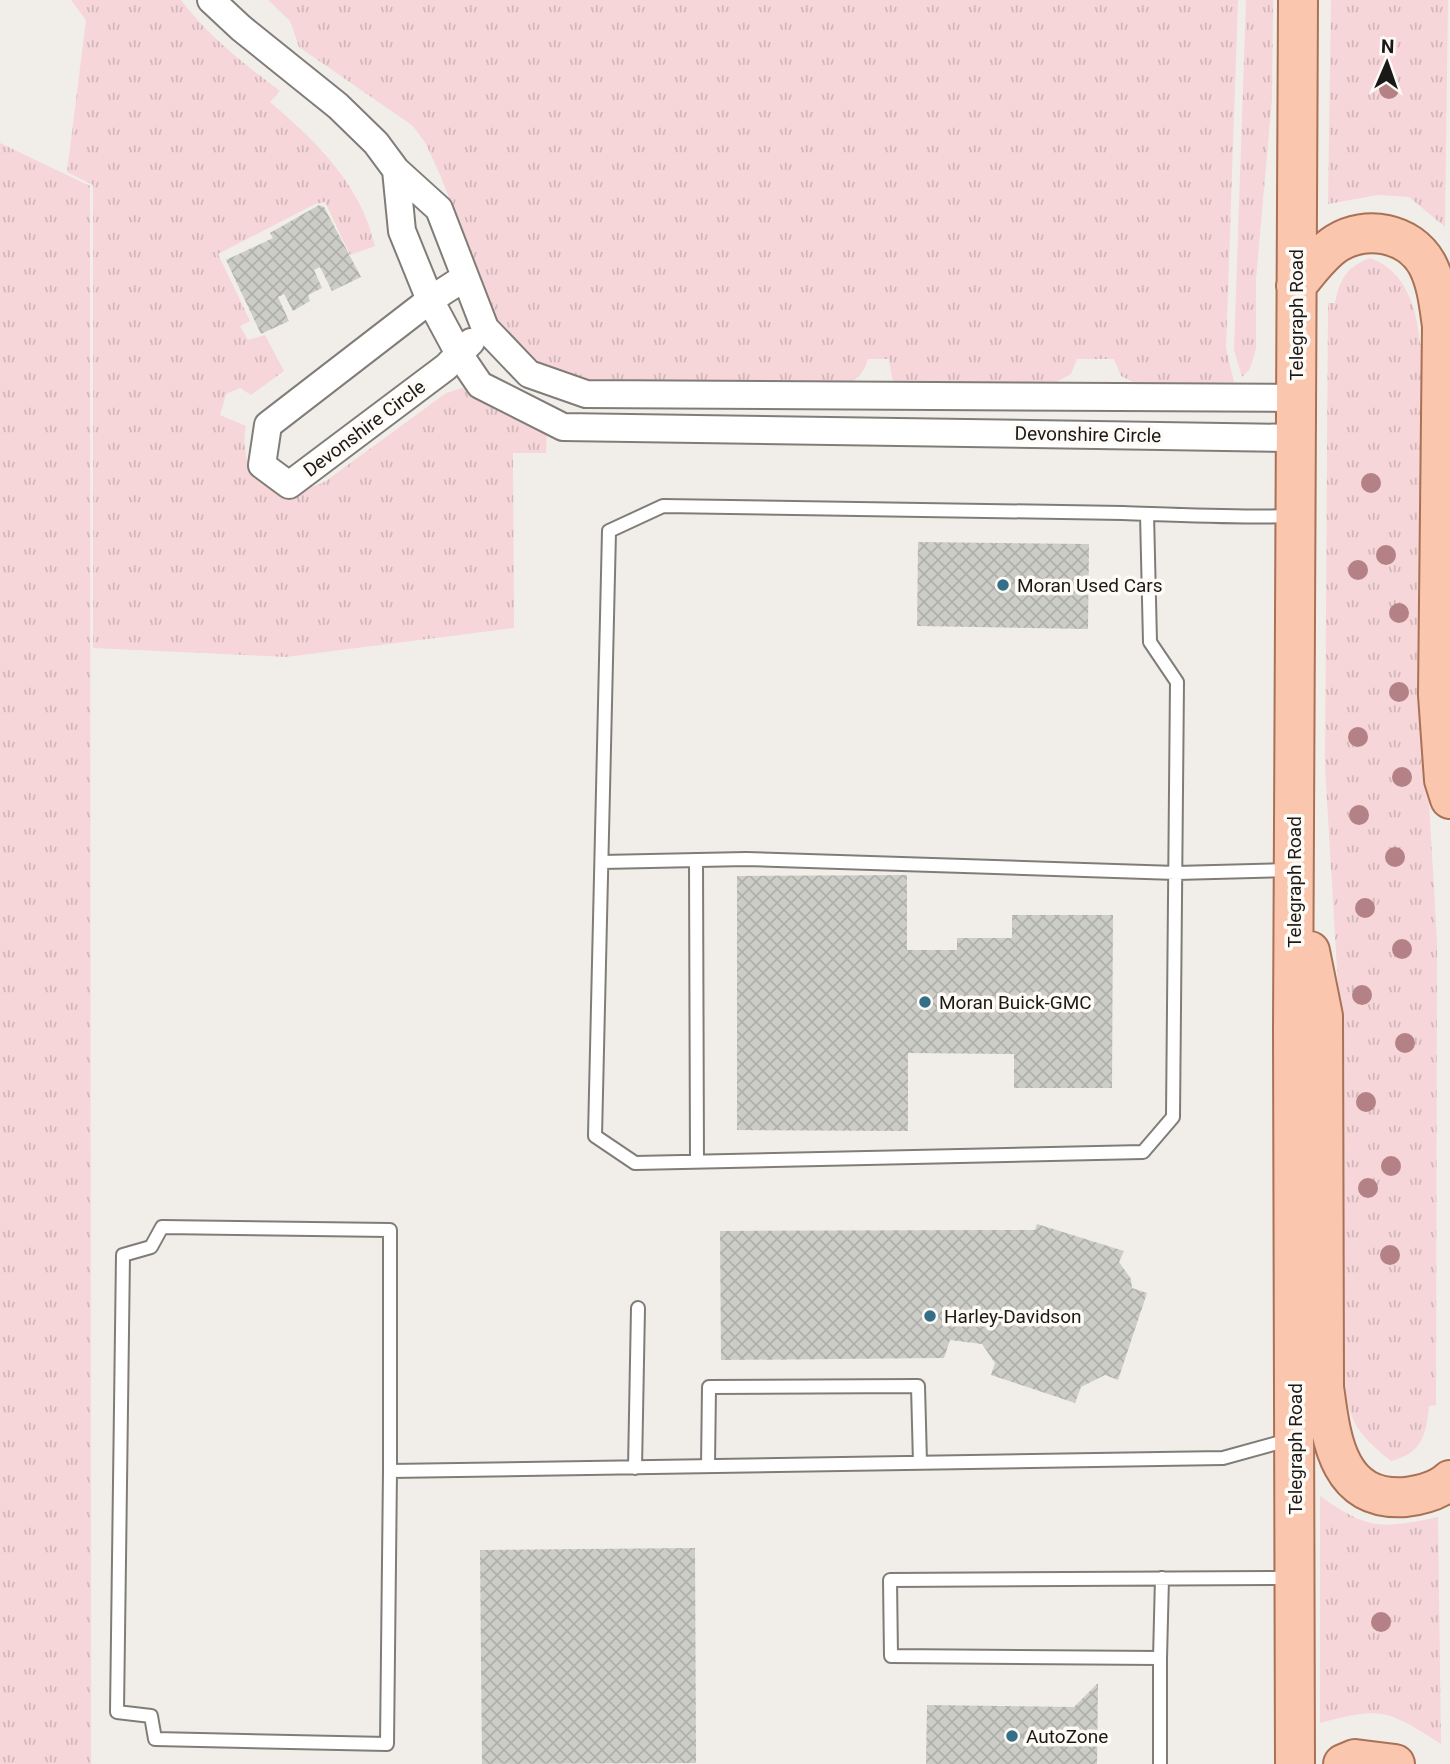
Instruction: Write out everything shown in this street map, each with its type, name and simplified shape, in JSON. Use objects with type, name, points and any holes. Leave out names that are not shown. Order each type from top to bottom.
[{"type":"main road","name":"Telegraph Road","points":[[1294,1764],[1298,0]]},
{"type":"main road","points":[[1296,286],[1336,243],[1361,233],[1389,234],[1410,245],[1426,262],[1436,286],[1442,326],[1438,695],[1444,780],[1450,799]]},
{"type":"main road","points":[[1294,870],[1323,1016],[1324,1387],[1331,1444],[1350,1480],[1376,1493],[1396,1497],[1419,1496],[1450,1479]]},
{"type":"main road","points":[[1343,1764],[1355,1759],[1395,1764]]},
{"type":"street","name":"Devonshire Circle","points":[[211,0],[241,29],[338,106],[376,143],[396,170],[439,209],[485,328],[528,374],[586,394],[1295,398]]},
{"type":"street","name":"Devonshire Circle","points":[[396,170],[402,231],[430,300],[459,354],[480,385],[563,427],[1295,438]]},
{"type":"street","name":"Devonshire Circle","points":[[464,278],[430,300],[268,425],[261,465],[289,485],[459,354],[485,328]]},
{"type":"street","points":[[880,432],[883,396]]},
{"type":"lane","points":[[1147,514],[1150,642],[1177,682],[1176,873],[1173,1117],[1143,1152],[635,1163],[596,1136],[609,531],[663,506],[1147,514],[1240,518],[1295,516]]},
{"type":"lane","points":[[602,862],[696,860],[990,865],[1176,873],[1294,870]]},
{"type":"lane","points":[[696,860],[697,1161]]},
{"type":"lane","points":[[162,1227],[390,1230],[390,1471],[387,1744],[155,1739],[151,1716],[117,1712],[123,1255],[151,1247],[162,1227]]},
{"type":"lane","points":[[635,1468],[638,1308]]},
{"type":"lane","points":[[708,1466],[709,1387],[918,1386],[920,1463]]},
{"type":"lane","points":[[390,1471],[1223,1458],[1295,1438]]},
{"type":"lane","points":[[1160,1764],[1162,1578]]},
{"type":"lane","points":[[1160,1658],[891,1656],[890,1580],[1295,1578]]},
{"type":"green space","points":[[71,0],[181,0],[215,38],[280,91],[270,102],[335,166],[359,203],[368,224],[375,246],[350,255],[325,202],[315,204],[218,254],[250,321],[240,326],[248,340],[265,335],[284,371],[251,395],[240,388],[226,394],[220,415],[246,426],[248,461],[255,474],[277,489],[309,488],[326,481],[446,393],[462,388],[479,392],[547,430],[546,453],[513,453],[514,628],[286,657],[93,648],[93,185],[67,172],[86,20]]},
{"type":"green space","points":[[268,0],[1238,0],[1226,348],[1234,382],[1139,385],[1121,376],[1114,359],[1077,359],[1071,374],[1051,385],[898,384],[892,379],[889,359],[868,359],[860,375],[845,386],[594,384],[549,369],[517,347],[492,318],[464,257],[455,213],[441,177],[426,144],[413,126],[299,47],[290,21]]},
{"type":"green space","points":[[1246,0],[1273,0],[1272,99],[1256,279],[1256,349],[1250,369],[1242,377],[1234,350]]},
{"type":"green space","points":[[1331,0],[1448,0],[1445,227],[1409,197],[1378,195],[1328,204]]},
{"type":"green space","points":[[0,143],[90,186],[91,1764],[0,1764]]},
{"type":"green space","points":[[1370,258],[1383,264],[1401,282],[1413,305],[1420,344],[1426,343],[1422,680],[1437,941],[1436,1405],[1429,1406],[1424,1434],[1416,1448],[1391,1461],[1369,1441],[1355,1423],[1348,1402],[1344,1372],[1335,1372],[1340,1020],[1325,767],[1328,303],[1335,303],[1346,274]]},
{"type":"green space","points":[[1320,1496],[1363,1521],[1376,1524],[1402,1524],[1438,1517],[1441,1744],[1408,1724],[1384,1714],[1358,1714],[1320,1723]]},
{"type":"building","points":[[319,205],[324,207],[361,277],[332,291],[320,267],[314,270],[322,288],[308,295],[310,301],[293,311],[284,294],[278,297],[289,321],[261,334],[226,260],[273,238],[270,233]]},
{"type":"building","name":"Moran Used Cars","points":[[918,542],[1089,544],[1088,629],[917,626]]},
{"type":"building","name":"Moran Buick-GMC","points":[[907,875],[907,950],[957,950],[957,938],[1012,938],[1012,915],[1113,915],[1112,1088],[1014,1088],[1014,1054],[908,1053],[908,1131],[737,1130],[737,876]]},
{"type":"building","name":"Harley-Davidson","points":[[1037,1224],[1124,1251],[1119,1262],[1131,1279],[1132,1288],[1147,1293],[1118,1380],[1105,1375],[1081,1387],[1075,1403],[991,1375],[995,1363],[982,1344],[950,1340],[944,1358],[721,1360],[720,1231],[1035,1230]]},
{"type":"building","points":[[695,1548],[696,1763],[482,1764],[480,1550]]},
{"type":"building","name":"AutoZone","points":[[1098,1683],[1097,1764],[926,1764],[927,1705],[1074,1707]]},
{"type":"place","name":"Moran Used Cars","points":[[1003,585]]},
{"type":"place","name":"Moran Buick-GMC","points":[[925,1002]]},
{"type":"place","name":"Harley-Davidson","points":[[930,1316]]},
{"type":"place","name":"AutoZone","points":[[1012,1736]]}]
